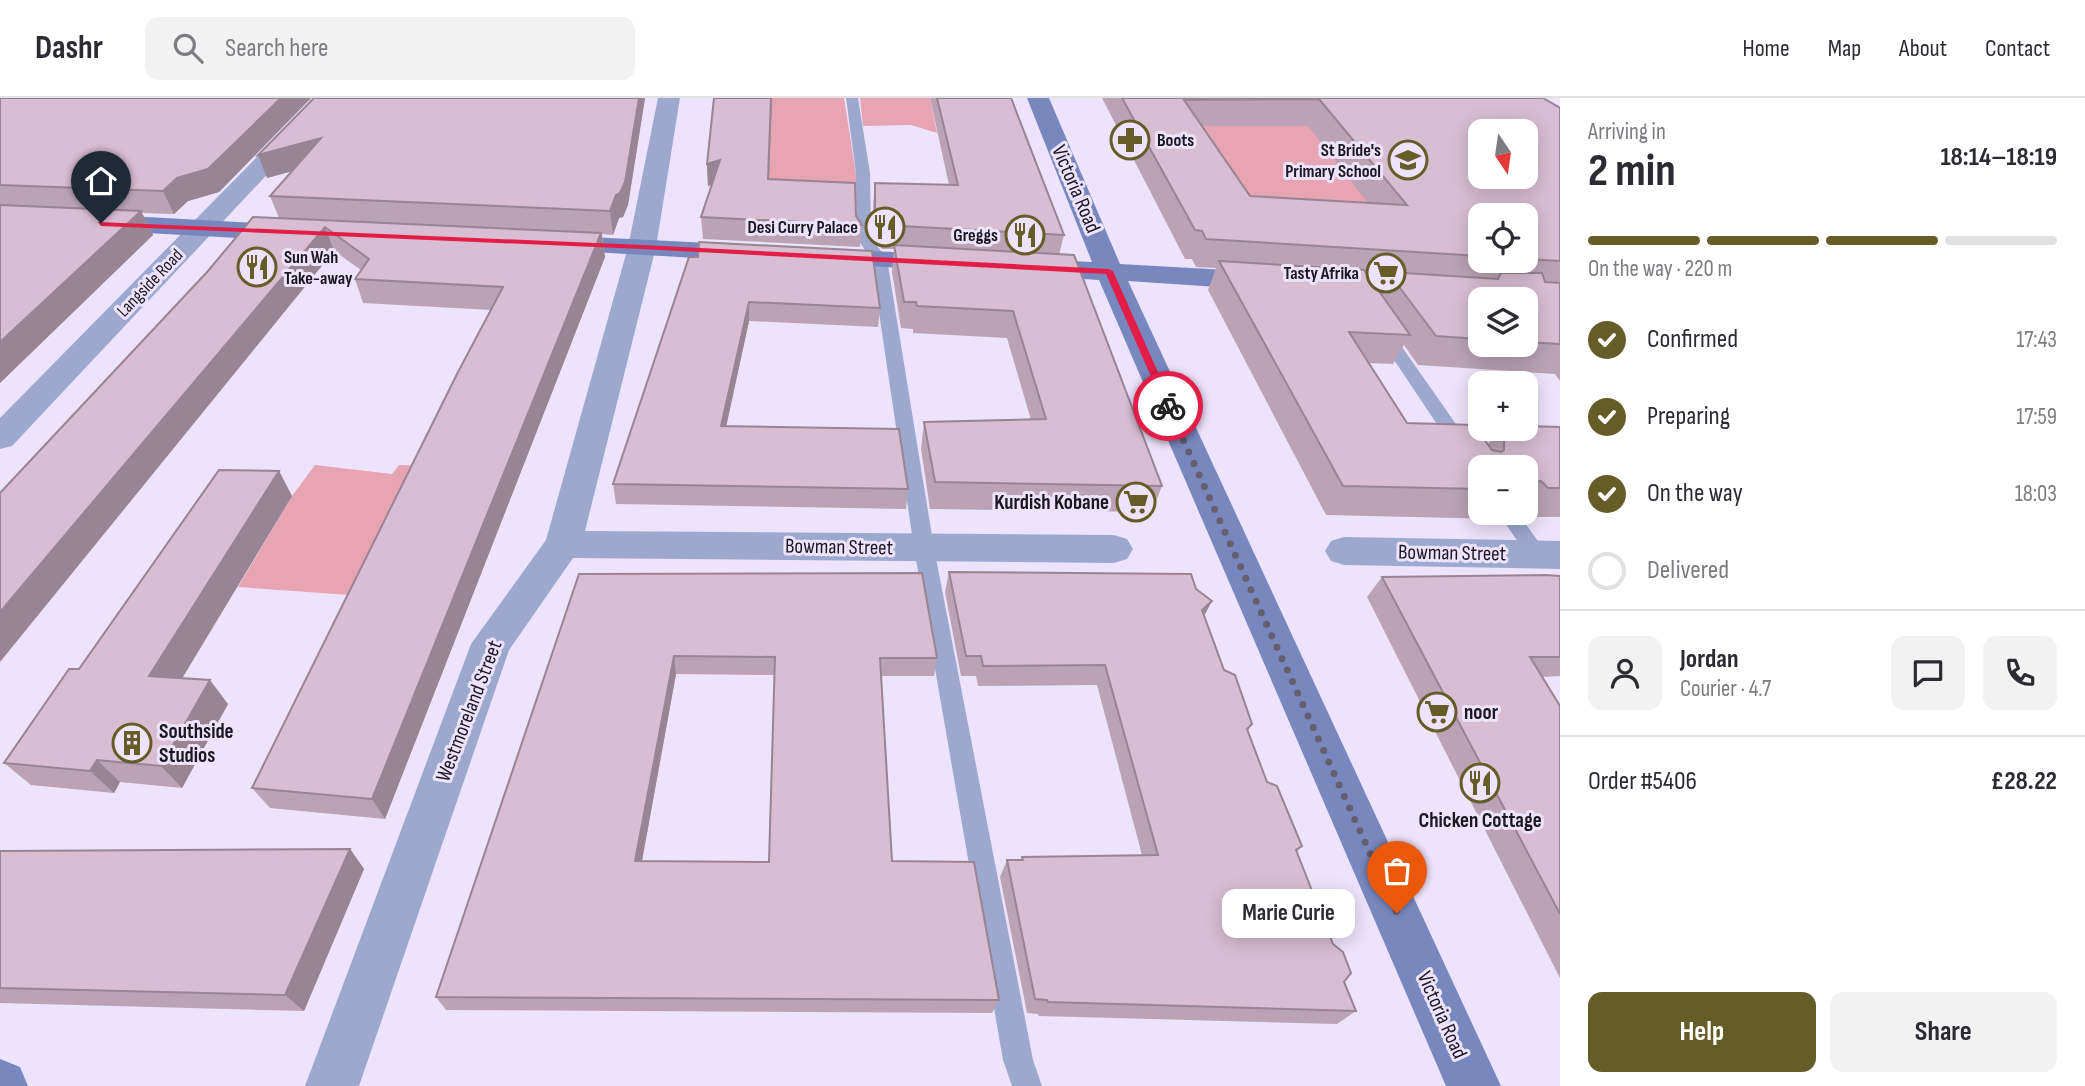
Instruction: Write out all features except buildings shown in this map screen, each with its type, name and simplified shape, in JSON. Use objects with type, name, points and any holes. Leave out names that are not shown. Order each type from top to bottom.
[{"type":"street","name":"Langside Road","points":[[0,438],[328,98]]},
{"type":"street","name":"Westmoreland Street","points":[[332,1086],[491,644],[563,544],[642,247],[669,98]]},
{"type":"street","name":"Victoria Road","points":[[1038,98],[1109,271],[1474,1086]]},
{"type":"street","points":[[0,217],[201,230],[315,234]]},
{"type":"street","points":[[519,242],[964,264]]},
{"type":"street","points":[[1004,266],[1284,283]]},
{"type":"street","name":"Bowman Street","points":[[563,544],[1114,549]]},
{"type":"street","name":"Bowman Street","points":[[1344,551],[1548,554]]},
{"type":"lane","points":[[852,98],[863,173],[864,239],[879,260],[924,548],[1018,1060],[1027,1086]]},
{"type":"lane","points":[[1376,320],[1468,455]]},
{"type":"lane","points":[[1520,525],[1548,554]]},
{"type":"shaded area","points":[[771,98],[844,98],[861,206],[768,201]]},
{"type":"shaded area","points":[[860,98],[930,98],[937,133],[911,125],[863,126]]},
{"type":"shaded area","points":[[1226,98],[1308,126],[1497,203],[1468,203],[1468,217],[1239,224],[1176,127]]},
{"type":"shaded area","points":[[315,465],[392,474],[399,465],[433,466],[357,624],[332,624],[350,595],[238,587],[292,496]]},
{"type":"way so far","points":[[1168,406],[1397,913]]},
{"type":"place","name":"Boots","points":[[1130,140]]},
{"type":"place","name":"St Bride's Primary School","points":[[1408,160]]},
{"type":"place","name":"Desi Curry Palace","points":[[885,227]]},
{"type":"place","name":"Greggs","points":[[1025,235]]},
{"type":"place","name":"Sun Wah Take-away","points":[[257,267]]},
{"type":"place","name":"Tasty Afrika","points":[[1386,273]]},
{"type":"place","name":"Kurdish Kobane","points":[[1136,502]]},
{"type":"place","name":"noor","points":[[1437,712]]},
{"type":"place","name":"Southside Studios","points":[[132,743]]},
{"type":"place","name":"Chicken Cottage","points":[[1480,783]]},
{"type":"place","name":"Marie Curie","points":[[1397,913]]},
{"type":"route","points":[[101,223],[201,230],[642,247],[1109,271],[1168,406]]}]
